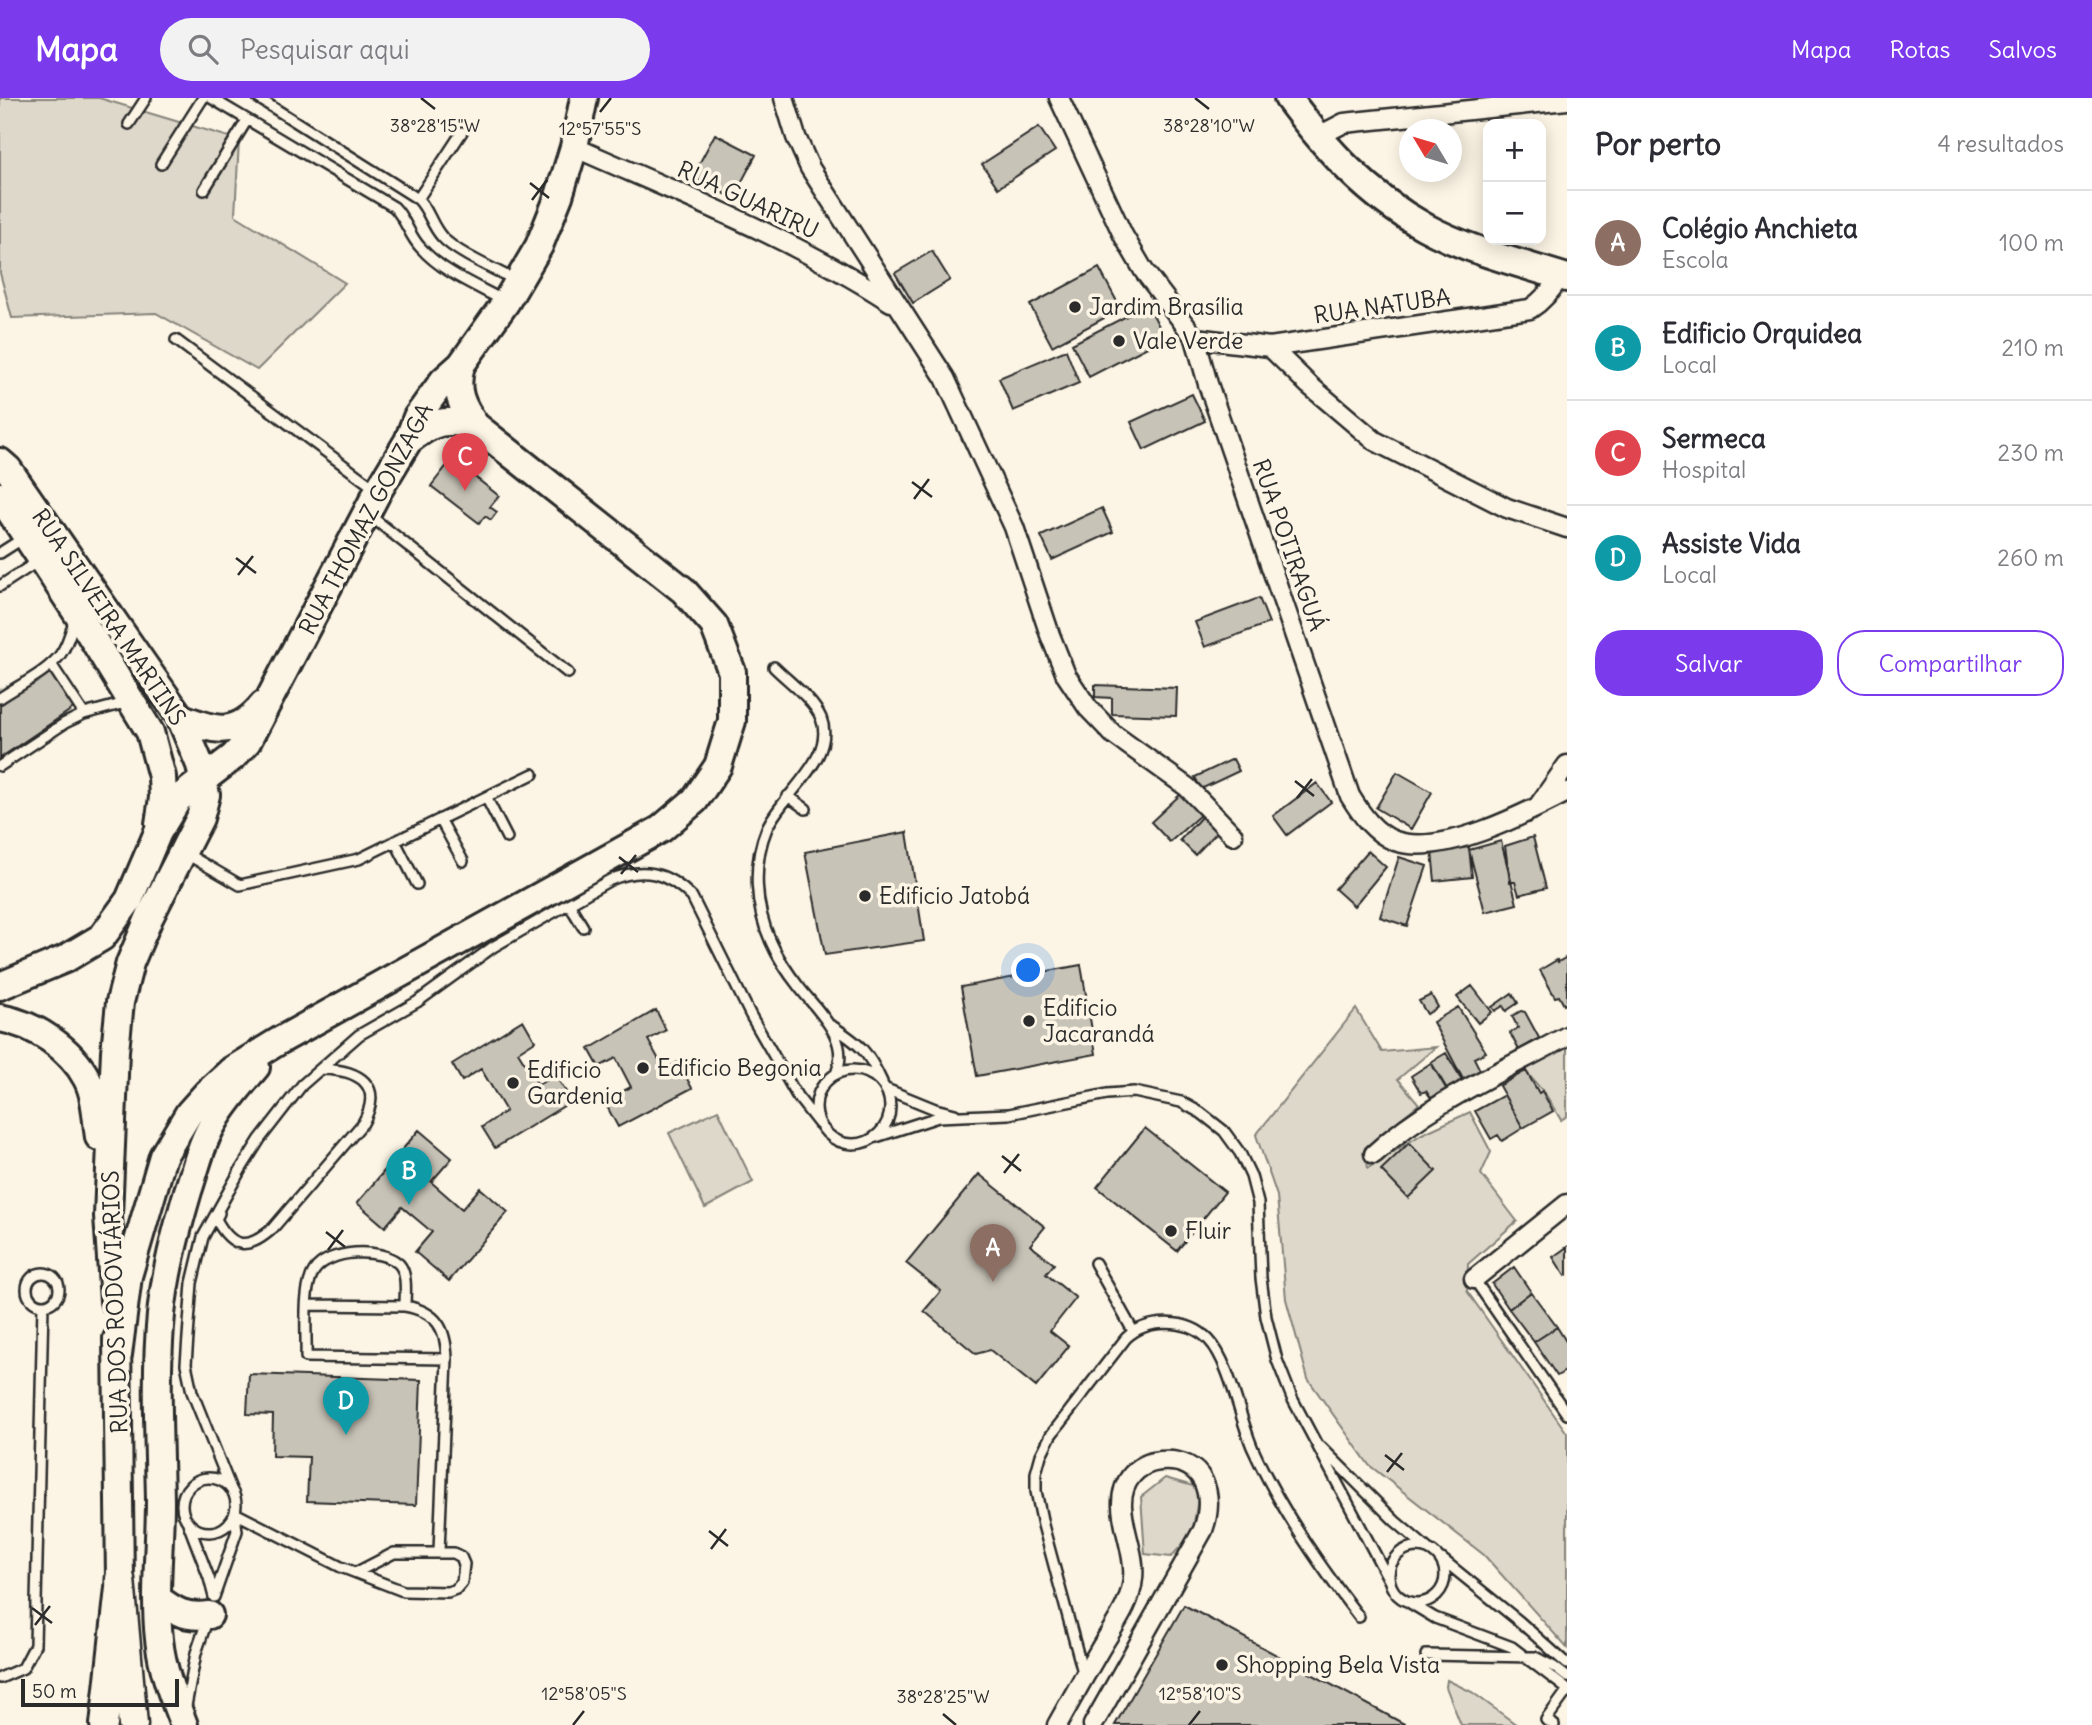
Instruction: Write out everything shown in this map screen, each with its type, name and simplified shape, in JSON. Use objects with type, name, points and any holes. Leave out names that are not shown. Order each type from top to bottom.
[{"type":"main road","name":"RUA THOMAZ GONZAGA","points":[[203,780],[233,757],[247,742],[372,502],[408,441],[417,417],[443,381],[461,365],[513,292],[539,246],[559,196],[574,147],[584,98]]},
{"type":"main road","points":[[1288,98],[1317,137],[1355,177],[1392,206],[1425,227],[1468,246],[1564,277]]},
{"type":"main road","points":[[118,1355],[128,1276],[163,1156],[189,1113],[207,1093],[232,1070],[279,1041],[661,829],[695,800],[718,766],[732,721],[732,672],[714,625],[682,590],[476,426],[458,391],[457,379],[461,365]]},
{"type":"main road","points":[[408,441],[426,426],[440,422],[457,421],[476,426]]},
{"type":"main road","name":"RUA SILVEIRA MARTINS","points":[[0,462],[8,469],[180,717],[190,738],[203,780]]},
{"type":"main road","name":"RUA SILVEIRA MARTINS","points":[[0,496],[77,613],[150,732],[162,777],[163,798],[158,832]]},
{"type":"main road","points":[[180,717],[216,730],[230,729],[256,714],[273,693]]},
{"type":"main road","points":[[0,986],[65,959],[102,937],[129,900],[158,832],[178,799],[203,780]]},
{"type":"main road","name":"RUA DOS RODOVIÁRIOS","points":[[104,1725],[120,1579],[118,1355],[108,1216],[115,1051],[120,1002],[130,963],[150,916],[204,806],[206,795],[203,780]]},
{"type":"main road","points":[[0,1018],[27,1025],[52,1041],[77,1064],[88,1080],[94,1100],[108,1216]]},
{"type":"main road","points":[[185,1725],[168,1684],[162,1657],[157,1598],[160,1499],[158,1371],[161,1314],[178,1223],[205,1139],[233,1094],[279,1041]]},
{"type":"main road","points":[[119,1434],[160,1499]]},
{"type":"main road","points":[[120,1579],[133,1725]]},
{"type":"main road","points":[[157,1598],[183,1615],[193,1617],[211,1606]]},
{"type":"street","points":[[784,98],[796,137],[810,168],[945,377],[1014,527],[1066,676],[1088,708],[1113,734],[1188,787],[1233,835]]},
{"type":"street","name":"RUA POTIRAGUÁ","points":[[1059,98],[1123,235],[1144,271],[1195,338],[1208,384],[1350,796],[1362,815],[1377,831],[1393,840],[1412,845],[1431,844],[1488,829],[1538,808],[1567,792]]},
{"type":"street","points":[[1448,111],[1465,98]]},
{"type":"street","points":[[1317,137],[1344,123],[1567,100]]},
{"type":"street","name":"RUA GUARIRU","points":[[574,147],[779,239],[861,282],[897,305]]},
{"type":"street","name":"RUA NATUBA","points":[[1195,338],[1270,346],[1530,309],[1541,302],[1564,277]]},
{"type":"street","points":[[1270,346],[1309,385],[1375,441],[1507,508],[1567,528]]},
{"type":"street","points":[[1538,808],[1567,765]]},
{"type":"street","points":[[1374,1154],[1400,1130],[1425,1114],[1567,1036]]},
{"type":"street","points":[[1474,1279],[1567,1204]]},
{"type":"street","points":[[1057,1725],[1126,1605],[1133,1578],[1122,1510],[1127,1483],[1139,1468],[1151,1462],[1184,1464],[1196,1472],[1206,1485],[1210,1502],[1203,1530],[1094,1725]]},
{"type":"lane","points":[[129,124],[146,98]]},
{"type":"lane","points":[[161,164],[203,98]]},
{"type":"lane","points":[[211,98],[394,207],[418,246],[444,267],[513,292]]},
{"type":"lane","points":[[258,98],[418,199],[446,242],[513,292]]},
{"type":"lane","points":[[204,190],[247,120]]},
{"type":"lane","points":[[418,199],[462,132]]},
{"type":"lane","points":[[176,340],[372,502],[568,673]]},
{"type":"lane","points":[[0,553],[26,536]]},
{"type":"lane","points":[[0,586],[41,559]]},
{"type":"lane","points":[[0,698],[51,664],[66,644],[77,613]]},
{"type":"lane","points":[[51,664],[83,714]]},
{"type":"lane","points":[[774,667],[815,708],[822,720],[824,738],[821,754],[788,796],[767,829],[757,878],[758,900],[763,925],[776,955],[830,1025],[841,1051],[841,1063],[836,1074]]},
{"type":"lane","points":[[0,766],[83,714],[132,701]]},
{"type":"lane","points":[[183,852],[240,884],[359,859],[533,774]]},
{"type":"lane","points":[[788,796],[806,809]]},
{"type":"lane","points":[[486,797],[507,838]]},
{"type":"lane","points":[[440,819],[463,861]]},
{"type":"lane","points":[[394,841],[417,884]]},
{"type":"lane","points":[[185,1725],[190,1681],[211,1606],[237,1531],[235,1496],[192,1392],[186,1364],[191,1283],[202,1237],[260,1139],[302,1086],[340,1049],[416,1002],[493,947],[627,873],[653,874],[678,883],[692,897],[734,986],[797,1096],[827,1135],[838,1142],[851,1145],[864,1143],[937,1118],[1009,1114],[1107,1094],[1134,1092],[1181,1102],[1224,1131],[1240,1153],[1251,1176],[1258,1203],[1261,1278],[1266,1317],[1277,1360],[1292,1398],[1390,1582],[1400,1597],[1435,1618],[1497,1639],[1512,1647],[1567,1690],[1546,1720],[1554,1725]]},
{"type":"lane","points":[[569,904],[583,927]]},
{"type":"lane","points":[[830,1025],[860,1045],[874,1064],[885,1087],[891,1107],[889,1118],[876,1137]]},
{"type":"lane","points":[[226,1195],[216,1219],[223,1232],[234,1242],[247,1245],[261,1239],[363,1124],[371,1109],[372,1093],[364,1081],[354,1073],[340,1069],[322,1069]]},
{"type":"lane","points":[[819,1124],[816,1110],[818,1096],[825,1083],[836,1074],[846,1071],[867,1072],[885,1087],[935,1109],[960,1115]]},
{"type":"lane","points":[[405,1307],[405,1278],[400,1266],[380,1255],[342,1253],[329,1258],[315,1268],[309,1281],[306,1357],[447,1359]]},
{"type":"lane","points":[[1095,1263],[1133,1331]]},
{"type":"lane","points":[[1474,1279],[1567,1414]]},
{"type":"lane","points":[[307,1305],[420,1309],[441,1326],[446,1341],[447,1359],[439,1551]]},
{"type":"lane","points":[[0,1678],[23,1668],[35,1645],[43,1306]]},
{"type":"lane","points":[[1084,1676],[1043,1525],[1036,1491],[1036,1473],[1051,1435],[1133,1331],[1142,1326],[1180,1324],[1196,1329],[1210,1340],[1219,1354],[1252,1447],[1268,1478],[1288,1515],[1359,1617]]},
{"type":"lane","points":[[1315,1441],[1395,1521],[1520,1622],[1567,1664]]},
{"type":"lane","points":[[211,1606],[209,1578],[182,1503],[189,1487],[206,1478],[215,1479],[231,1489]]},
{"type":"lane","points":[[187,1521],[193,1527],[209,1532],[225,1527],[235,1513]]},
{"type":"lane","points":[[235,1513],[357,1572],[402,1591],[448,1592],[456,1589],[463,1582],[464,1564],[461,1557],[454,1553],[394,1553],[357,1572]]},
{"type":"lane","points":[[1390,1582],[1392,1562],[1399,1554],[1418,1547],[1433,1552],[1444,1570],[1445,1578],[1438,1594],[1432,1599],[1415,1604],[1400,1597]]},
{"type":"lane","points":[[1426,1656],[1525,1657],[1543,1660],[1567,1677]]},
{"type":"shaded area","points":[[0,98],[99,98],[239,140],[235,215],[345,283],[257,370],[156,313],[12,318],[0,273]]},
{"type":"shaded area","points":[[1356,1009],[1382,1052],[1436,1047],[1398,1079],[1419,1104],[1365,1148],[1368,1168],[1422,1134],[1470,1112],[1491,1152],[1481,1174],[1517,1221],[1468,1264],[1467,1291],[1567,1433],[1567,1648],[1484,1555],[1369,1465],[1308,1379],[1286,1299],[1277,1196],[1256,1135]]},
{"type":"shaded area","points":[[1567,1044],[1567,1116],[1561,1120],[1546,1095],[1523,1068]]},
{"type":"shaded area","points":[[718,1110],[753,1182],[705,1208],[669,1133]]},
{"type":"shaded area","points":[[1165,1478],[1200,1488],[1192,1534],[1171,1557],[1145,1554],[1141,1497]]},
{"type":"shaded area","points":[[1447,1680],[1472,1692],[1517,1725],[1461,1725],[1446,1687]]},
{"type":"building","points":[[1039,127],[1055,151],[998,188],[982,164]]},
{"type":"building","points":[[715,134],[756,155],[733,198],[692,177]]},
{"type":"building","points":[[932,251],[950,280],[913,303],[895,273]]},
{"type":"building","name":"Jardim Brasília","points":[[1099,268],[1121,309],[1052,346],[1030,305]]},
{"type":"building","name":"Vale Verde","points":[[1148,305],[1165,338],[1089,377],[1072,344]]},
{"type":"building","points":[[1066,350],[1079,383],[1013,411],[999,378]]},
{"type":"building","points":[[1192,394],[1205,421],[1144,450],[1131,422]]},
{"type":"building","points":[[452,459],[499,496],[490,507],[497,512],[491,520],[485,516],[479,523],[431,486]]},
{"type":"building","points":[[1102,508],[1113,532],[1052,560],[1041,536]]},
{"type":"building","points":[[1259,598],[1269,623],[1205,647],[1195,622]]},
{"type":"building","points":[[50,670],[75,707],[0,758],[0,705]]},
{"type":"building","points":[[1095,685],[1177,688],[1176,716],[1112,714],[1112,698],[1095,697]]},
{"type":"building","points":[[1233,759],[1239,771],[1201,789],[1195,777]]},
{"type":"building","points":[[1397,772],[1432,792],[1411,829],[1376,808]]},
{"type":"building","points":[[1317,783],[1331,802],[1287,835],[1273,816]]},
{"type":"building","points":[[1182,793],[1201,814],[1170,842],[1151,822]]},
{"type":"building","points":[[1203,815],[1219,830],[1195,855],[1180,840]]},
{"type":"building","name":"Edificio Jatobá","points":[[907,832],[924,941],[825,955],[805,852]]},
{"type":"building","points":[[1533,837],[1546,888],[1519,895],[1515,882],[1510,882],[1505,846]]},
{"type":"building","points":[[1501,841],[1517,904],[1485,912],[1469,850]]},
{"type":"building","points":[[1469,847],[1472,877],[1435,881],[1432,851]]},
{"type":"building","points":[[1368,851],[1386,867],[1354,906],[1335,889]]},
{"type":"building","points":[[1399,857],[1427,866],[1407,926],[1380,917]]},
{"type":"building","points":[[1567,957],[1567,1003],[1564,1005],[1559,996],[1555,997],[1540,970]]},
{"type":"building","name":"Edificio Jacarandá","points":[[1081,965],[1096,1054],[977,1076],[961,987]]},
{"type":"building","points":[[1472,986],[1492,1012],[1478,1023],[1457,997]]},
{"type":"building","points":[[1512,993],[1518,1003],[1506,1011],[1503,1006],[1495,1011],[1492,1007]]},
{"type":"building","points":[[1431,995],[1438,1007],[1427,1014],[1419,1001]]},
{"type":"building","points":[[1458,1007],[1486,1052],[1474,1058],[1482,1074],[1465,1083],[1433,1022]]},
{"type":"building","name":"Edificio Begonia","points":[[656,1010],[666,1030],[648,1040],[664,1069],[678,1062],[692,1088],[618,1127],[604,1101],[631,1087],[616,1058],[599,1067],[589,1049]]},
{"type":"building","points":[[1521,1011],[1525,1012],[1539,1038],[1519,1050],[1510,1033],[1518,1028],[1512,1016]]},
{"type":"building","name":"Edificio Gardenia","points":[[523,1020],[535,1041],[518,1052],[538,1085],[555,1075],[572,1101],[495,1148],[482,1127],[506,1111],[481,1069],[462,1081],[452,1064]]},
{"type":"building","points":[[1446,1053],[1465,1085],[1450,1094],[1431,1062]]},
{"type":"building","points":[[1431,1063],[1448,1092],[1433,1101],[1426,1091],[1421,1093],[1411,1076]]},
{"type":"building","points":[[1526,1071],[1553,1111],[1523,1128],[1499,1086]]},
{"type":"building","points":[[1504,1095],[1523,1128],[1502,1141],[1498,1135],[1491,1139],[1475,1111]]},
{"type":"building","points":[[1145,1128],[1225,1192],[1177,1251],[1097,1187]]},
{"type":"building","points":[[419,1130],[452,1158],[431,1182],[462,1209],[480,1188],[508,1212],[449,1281],[415,1252],[432,1232],[402,1207],[385,1227],[357,1203]]},
{"type":"building","points":[[1409,1143],[1436,1171],[1408,1198],[1381,1170]]},
{"type":"building","points":[[979,1174],[1045,1227],[1030,1245],[1054,1264],[1046,1274],[1076,1298],[1050,1331],[1069,1346],[1036,1387],[990,1350],[976,1354],[924,1311],[941,1291],[906,1263]]},
{"type":"building","points":[[1567,1247],[1567,1275],[1565,1276],[1553,1257]]},
{"type":"building","points":[[1514,1267],[1531,1292],[1509,1309],[1492,1284]]},
{"type":"building","points":[[1531,1292],[1557,1327],[1534,1342],[1509,1309]]},
{"type":"building","points":[[1557,1327],[1567,1343],[1567,1370],[1557,1376],[1534,1342]]},
{"type":"building","points":[[249,1374],[421,1380],[416,1505],[307,1501],[309,1457],[272,1456],[273,1415],[247,1414]]},
{"type":"building","name":"Shopping Bela Vista","points":[[1184,1605],[1406,1725],[1115,1725]]},
{"type":"place","name":"Jardim Brasília","points":[[1075,307]]},
{"type":"place","name":"Vale Verde","points":[[1119,341]]},
{"type":"place","name":"Sermeca","points":[[465,491]]},
{"type":"place","name":"Edificio Jatobá","points":[[865,896]]},
{"type":"place","name":"Edificio Jacarandá","points":[[1029,1021]]},
{"type":"place","name":"Edificio Begonia","points":[[643,1068]]},
{"type":"place","name":"Edificio Gardenia","points":[[513,1083]]},
{"type":"place","name":"Edificio Orquidea","points":[[409,1205]]},
{"type":"place","name":"Fluir","points":[[1171,1231]]},
{"type":"place","name":"Colégio Anchieta","points":[[993,1282]]},
{"type":"place","name":"Assiste Vida","points":[[346,1435]]},
{"type":"place","name":"Shopping Bela Vista","points":[[1222,1665]]}]
